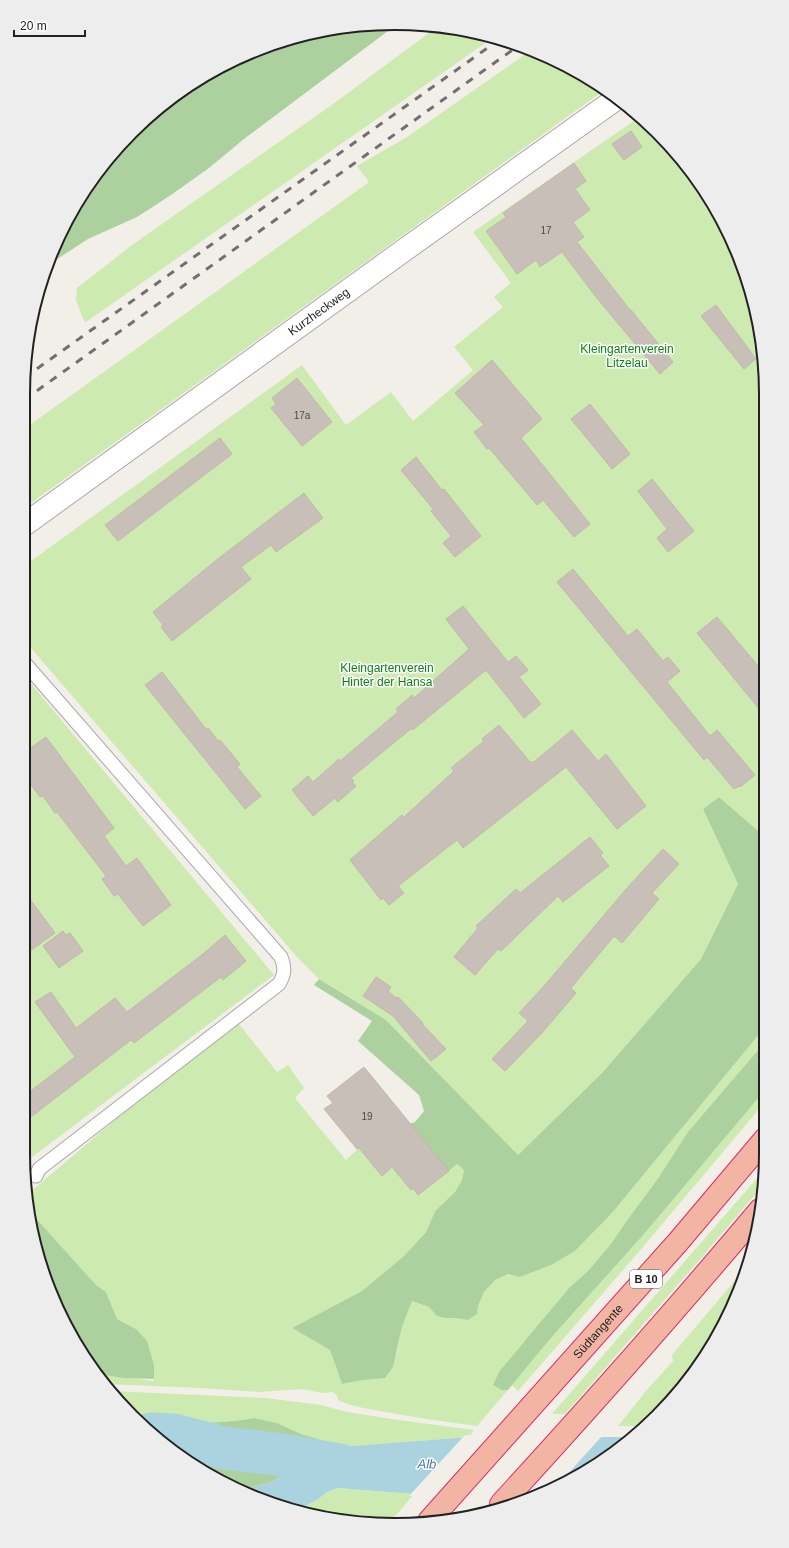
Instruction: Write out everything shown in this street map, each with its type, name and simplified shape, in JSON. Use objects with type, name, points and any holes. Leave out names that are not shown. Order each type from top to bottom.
[{"type":"highway","name":"Südtangente","points":[[435,1516],[678,1242],[759,1146]]},
{"type":"highway","points":[[503,1502],[710,1270],[753,1218]]},
{"type":"street","name":"Kurzheckweg","points":[[30,521],[390,260],[612,102]]},
{"type":"lane","points":[[30,667],[281,957],[285,967],[283,977],[279,984],[39,1169],[36,1176]]},
{"type":"green space","points":[[389,30],[244,139],[209,168],[171,195],[137,217],[88,239],[56,260],[68,233],[91,192],[120,154],[154,120],[192,91],[233,68],[277,49],[323,37],[347,33]]},
{"type":"green space","points":[[430,32],[487,42],[86,322],[84,321],[76,300],[77,288],[132,245],[333,104]]},
{"type":"green space","points":[[525,54],[556,68],[600,93],[30,504],[30,425],[369,182],[357,166],[407,137]]},
{"type":"green space","name":"Kleingartenverein Hinter der Hansa","points":[[635,120],[669,154],[684,173],[698,192],[721,233],[740,277],[747,300],[756,347],[758,371],[759,832],[719,797],[703,809],[738,884],[701,959],[602,1073],[518,1155],[386,1020],[319,979],[297,957],[30,647],[30,562],[302,365],[346,425],[391,392],[413,421],[473,370],[454,347],[503,307],[494,297],[511,283],[473,232]]},
{"type":"green space","points":[[30,682],[274,975],[30,1158]]},
{"type":"green space","points":[[719,797],[759,832],[759,1034],[612,1213],[575,1251],[551,1265],[520,1277],[508,1274],[495,1280],[484,1292],[478,1306],[477,1314],[468,1320],[437,1316],[429,1307],[412,1301],[402,1327],[393,1367],[385,1378],[342,1384],[330,1350],[292,1328],[362,1291],[404,1256],[426,1232],[435,1211],[455,1192],[462,1180],[464,1170],[457,1164],[418,1195],[413,1188],[411,1190],[393,1168],[373,1152],[409,1124],[415,1122],[424,1111],[419,1095],[358,1041],[372,1021],[314,985],[319,979],[386,1020],[518,1155],[602,1073],[701,959],[738,884],[703,809]]},
{"type":"green space","points":[[239,1024],[277,1072],[288,1065],[304,1088],[295,1098],[346,1160],[365,1142],[373,1152],[393,1168],[411,1190],[457,1164],[464,1170],[462,1180],[455,1192],[435,1211],[426,1232],[404,1256],[362,1291],[292,1328],[330,1350],[342,1384],[363,1380],[397,1353],[402,1327],[412,1301],[429,1307],[437,1316],[468,1320],[477,1313],[478,1306],[484,1292],[495,1280],[508,1274],[520,1277],[575,1251],[612,1213],[759,1034],[759,1049],[734,1079],[659,1177],[610,1245],[588,1271],[569,1288],[550,1311],[502,1390],[508,1390],[477,1426],[353,1406],[338,1400],[338,1397],[333,1392],[323,1393],[301,1389],[260,1392],[112,1384],[105,1375],[154,1381],[154,1365],[136,1329],[117,1319],[106,1292],[96,1285],[36,1218],[32,1190],[148,1092]]},
{"type":"green space","points":[[759,1049],[759,1097],[645,1233],[550,1339],[508,1390],[502,1390],[493,1385],[499,1372],[569,1288],[588,1271],[610,1245],[659,1177],[688,1132]]},
{"type":"green space","points":[[759,1097],[759,1109],[643,1247],[518,1391],[512,1385],[550,1339],[645,1233]]},
{"type":"green space","points":[[758,1177],[757,1193],[702,1257],[565,1414],[552,1414]]},
{"type":"green space","points":[[36,1218],[96,1285],[106,1292],[117,1319],[136,1329],[147,1341],[154,1365],[154,1379],[124,1378],[105,1375],[79,1336],[49,1271],[42,1248]]},
{"type":"green space","points":[[737,1278],[710,1336],[698,1356],[669,1394],[637,1426],[618,1426],[646,1391],[673,1361],[672,1355]]},
{"type":"green space","points":[[118,1391],[266,1398],[321,1405],[347,1412],[392,1419],[474,1430],[469,1437],[345,1447],[301,1434],[277,1423],[254,1418],[230,1422],[152,1426]]},
{"type":"green space","points":[[254,1418],[277,1423],[301,1434],[345,1447],[328,1448],[284,1472],[275,1481],[250,1488],[212,1469],[192,1457],[152,1426]]},
{"type":"green space","points":[[337,1488],[414,1494],[394,1518],[347,1515],[303,1507],[317,1500],[327,1492]]},
{"type":"water","name":"Alb","points":[[469,1437],[624,1437],[597,1457],[577,1469],[522,1495],[414,1494],[337,1488],[327,1492],[317,1500],[303,1507],[277,1499],[250,1488],[275,1481],[300,1458],[328,1448]]},
{"type":"pier","points":[[465,1435],[603,1435],[568,1474],[517,1497],[409,1496]]},
{"type":"building","points":[[631,131],[642,147],[624,160],[612,144]]},
{"type":"building","points":[[574,163],[586,181],[575,189],[590,210],[573,222],[584,237],[577,242],[673,362],[660,374],[596,297],[562,252],[540,267],[536,260],[517,274],[486,231],[506,217],[503,213]]},
{"type":"building","points":[[716,305],[756,359],[744,369],[701,316]]},
{"type":"building","points":[[492,360],[542,419],[521,438],[590,524],[574,537],[543,500],[537,505],[489,448],[487,449],[474,432],[484,425],[455,393]]},
{"type":"building","points":[[297,378],[332,422],[302,446],[271,408],[276,404],[272,398]]},
{"type":"building","points":[[590,404],[630,454],[612,469],[571,419]]},
{"type":"building","points":[[220,438],[232,454],[118,541],[105,525]]},
{"type":"building","points":[[416,457],[442,490],[444,489],[481,536],[455,557],[443,543],[451,536],[431,511],[433,509],[401,470]]},
{"type":"building","points":[[652,479],[694,531],[668,552],[657,538],[667,529],[638,491]]},
{"type":"building","points":[[304,493],[323,518],[276,552],[271,545],[241,567],[251,579],[172,641],[161,627],[163,625],[153,612],[219,558]]},
{"type":"building","points":[[573,569],[628,636],[637,629],[663,661],[668,657],[680,671],[667,682],[710,736],[717,730],[755,775],[740,787],[739,786],[734,789],[707,757],[704,760],[557,582]]},
{"type":"building","points":[[463,606],[508,662],[516,656],[528,670],[519,677],[541,704],[524,718],[486,670],[413,730],[412,728],[351,778],[354,781],[352,782],[356,786],[338,802],[335,798],[313,816],[292,790],[308,776],[313,782],[339,759],[340,761],[398,712],[396,709],[412,695],[414,698],[469,649],[446,619]]},
{"type":"building","points":[[717,617],[759,667],[759,709],[697,633]]},
{"type":"building","points":[[162,672],[206,729],[208,728],[218,741],[220,740],[240,764],[237,767],[261,796],[245,809],[145,685]]},
{"type":"building","points":[[499,725],[531,763],[572,730],[598,761],[606,754],[646,806],[617,829],[566,767],[463,848],[457,840],[398,886],[404,893],[389,905],[383,898],[381,900],[350,860],[402,815],[404,817],[454,771],[451,768],[484,741],[482,739]]},
{"type":"building","points":[[46,737],[114,828],[104,836],[126,866],[137,858],[171,905],[143,926],[118,894],[114,896],[102,879],[106,876],[57,812],[55,813],[43,796],[40,797],[30,783],[30,748]]},
{"type":"building","points":[[590,837],[603,853],[600,855],[609,866],[563,902],[558,896],[501,951],[498,949],[475,975],[454,957],[478,928],[476,926],[516,889],[520,893]]},
{"type":"building","points":[[663,849],[679,864],[652,893],[659,899],[622,943],[614,936],[571,988],[576,993],[542,1033],[505,1071],[492,1059],[528,1021],[519,1013],[545,985],[627,888]]},
{"type":"building","points":[[30,899],[55,933],[30,951]]},
{"type":"building","points":[[63,931],[66,935],[70,933],[83,951],[59,968],[43,946]]},
{"type":"building","points":[[225,935],[246,961],[223,980],[221,977],[134,1043],[131,1040],[30,1118],[30,1092],[75,1057],[35,1002],[51,992],[76,1028],[115,998],[127,1012],[203,954]]},
{"type":"building","points":[[376,977],[391,987],[388,991],[396,998],[398,997],[446,1049],[431,1061],[393,1016],[363,996]]},
{"type":"building","points":[[364,1067],[449,1171],[418,1195],[413,1188],[411,1190],[392,1167],[382,1176],[359,1148],[357,1149],[324,1109],[333,1103],[327,1096]]},
{"type":"waterway","points":[[162,1434],[174,1435],[224,1448],[276,1454],[339,1465]]},
{"type":"railway","points":[[31,373],[494,43]]},
{"type":"railway","points":[[30,396],[513,49]]},
{"type":"park label","name":"Kleingartenverein Litzelau","points":[[627,356]]}]
